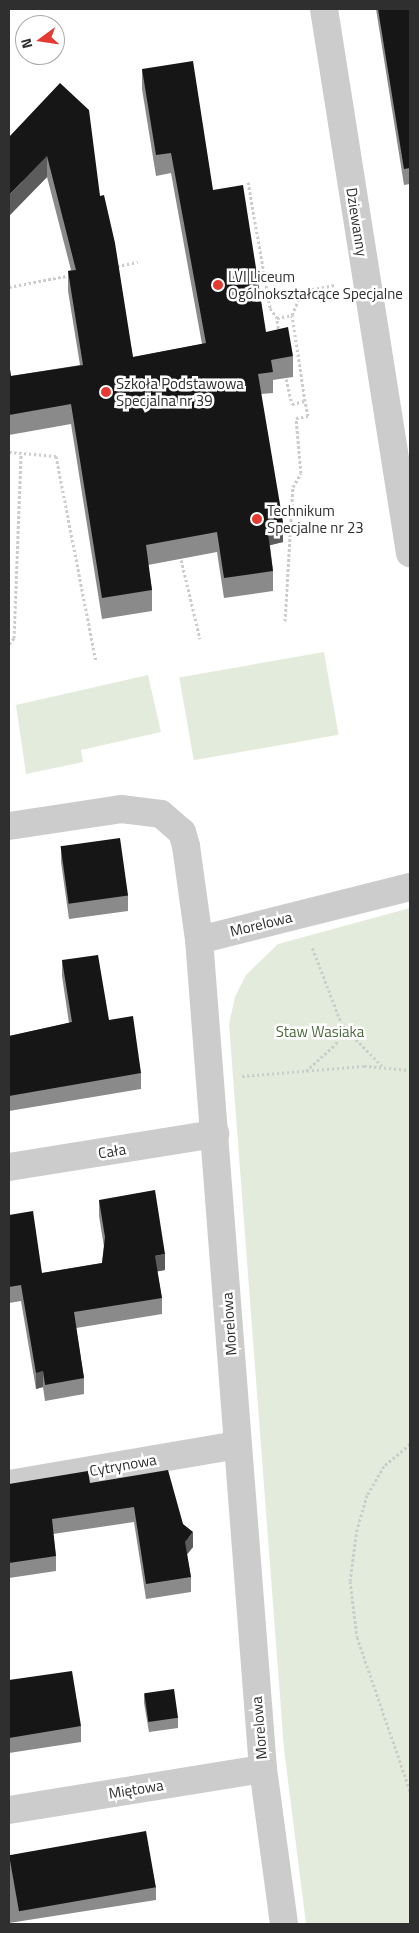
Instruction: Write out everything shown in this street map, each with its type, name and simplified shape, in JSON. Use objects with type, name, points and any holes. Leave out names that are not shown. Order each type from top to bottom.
[{"type":"street","name":"Dziewanny","points":[[324,9],[410,552]]},
{"type":"street","points":[[9,826],[121,809],[161,814],[182,832],[199,940]]},
{"type":"street","name":"Morelowa","points":[[284,1924],[263,1769],[199,940],[410,887]]},
{"type":"street","name":"Cała","points":[[9,1167],[215,1134]]},
{"type":"street","name":"Cytrynowa","points":[[9,1484],[237,1445]]},
{"type":"street","name":"Miętowa","points":[[9,1810],[263,1769]]},
{"type":"path","points":[[248,182],[270,308],[277,318],[280,342]]},
{"type":"path","points":[[110,267],[138,262]]},
{"type":"path","points":[[9,287],[83,273]]},
{"type":"path","points":[[285,622],[293,487],[301,473],[296,418],[308,416],[292,316],[302,291]]},
{"type":"path","points":[[277,318],[292,316]]},
{"type":"path","points":[[283,364],[292,404],[305,401]]},
{"type":"path","points":[[9,452],[56,456],[96,662]]},
{"type":"path","points":[[9,644],[14,638],[20,454]]},
{"type":"path","points":[[178,546],[200,639]]},
{"type":"path","points":[[300,915],[342,1025],[383,1067]]},
{"type":"path","points":[[306,1071],[336,1044],[342,1025]]},
{"type":"path","points":[[210,1078],[383,1067],[410,1070]]},
{"type":"path","points":[[410,1444],[384,1466],[367,1495],[357,1529],[350,1581],[357,1638],[410,1791]]},
{"type":"green space","points":[[324,652],[339,735],[194,760],[179,678]]},
{"type":"green space","points":[[148,675],[161,732],[81,750],[83,762],[26,774],[16,705]]},
{"type":"green space","name":"Staw Wasiaka","points":[[410,908],[410,1924],[306,1924],[284,1749],[229,1024],[235,997],[246,975],[278,944]]},
{"type":"building","points":[[378,9],[410,9],[410,168],[404,169]]},
{"type":"building","points":[[193,61],[213,190],[243,185],[266,332],[288,327],[293,356],[271,360],[273,372],[258,374],[283,522],[267,526],[273,571],[224,578],[217,532],[146,545],[152,590],[102,598],[71,404],[9,415],[9,363],[11,376],[83,365],[68,271],[76,270],[47,156],[9,195],[9,137],[60,83],[89,110],[100,196],[104,195],[115,243],[133,357],[206,343],[171,153],[156,155],[142,69]]},
{"type":"building","points":[[120,838],[128,895],[69,904],[61,846]]},
{"type":"building","points":[[98,955],[109,1020],[133,1016],[141,1073],[9,1096],[9,1036],[72,1022],[62,960]]},
{"type":"building","points":[[155,1190],[165,1254],[155,1256],[162,1298],[74,1312],[84,1378],[45,1385],[43,1371],[36,1373],[21,1285],[9,1287],[9,1215],[33,1211],[42,1273],[102,1263],[105,1237],[99,1200]]},
{"type":"building","points":[[168,1470],[183,1524],[193,1532],[185,1542],[191,1577],[146,1584],[134,1507],[52,1519],[56,1556],[9,1563],[9,1484],[88,1471],[90,1483]]},
{"type":"building","points":[[72,1671],[81,1726],[9,1738],[9,1680]]},
{"type":"building","points":[[174,1689],[178,1718],[148,1722],[144,1693]]},
{"type":"building","points":[[146,1831],[156,1887],[19,1911],[9,1855]]},
{"type":"place","name":"LVI Liceum Ogólnokształcące Specjalne","points":[[218,285]]},
{"type":"place","name":"Szkoła Podstawowa Specjalna nr 39","points":[[106,392]]},
{"type":"place","name":"Technikum Specjalne nr 23","points":[[257,519]]}]
